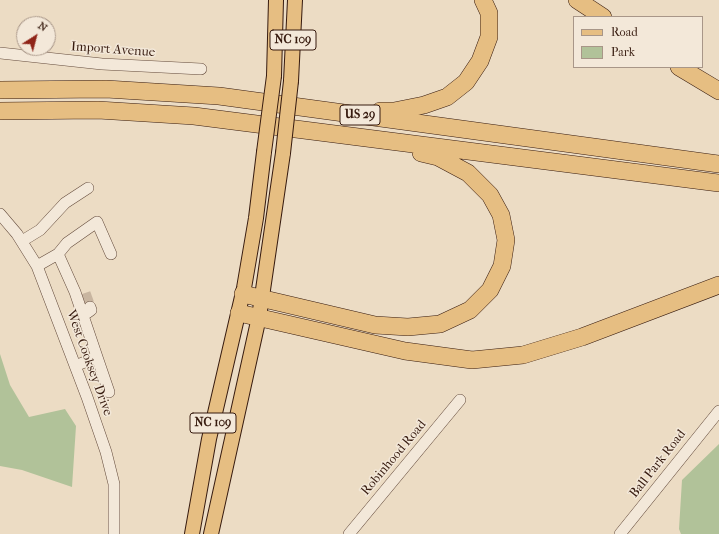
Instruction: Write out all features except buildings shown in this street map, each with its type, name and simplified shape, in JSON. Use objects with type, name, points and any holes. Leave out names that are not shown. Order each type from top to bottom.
[{"type":"highway","points":[[338,112],[394,111],[424,105],[447,96],[466,82],[480,61],[489,37],[489,13],[483,0]]},
{"type":"highway","points":[[577,0],[601,16]]},
{"type":"highway","points":[[681,68],[719,91]]},
{"type":"highway","name":"US 29","points":[[0,90],[106,90],[219,96],[719,164]]},
{"type":"highway","name":"US 29","points":[[0,111],[98,110],[194,116],[719,183]]},
{"type":"highway","points":[[243,294],[375,325],[408,326],[440,324],[470,310],[490,290],[502,266],[506,240],[501,215],[490,194],[468,173],[438,157],[369,138]]},
{"type":"highway","points":[[239,313],[405,351],[472,360],[523,355],[582,337],[719,285]]},
{"type":"main road","name":"NC 109","points":[[192,534],[209,439],[243,294],[256,218],[274,76],[276,0]]},
{"type":"main road","name":"NC 109","points":[[211,534],[262,299],[283,153],[291,81],[295,0]]},
{"type":"street","name":"Import Avenue","points":[[0,53],[102,64],[201,69]]},
{"type":"street","points":[[22,241],[40,230],[65,203],[88,188]]},
{"type":"street","name":"West Cooksey Drive","points":[[0,214],[22,241],[37,266],[106,452],[114,484],[114,534]]},
{"type":"street","points":[[37,266],[58,254],[67,243],[97,222],[111,254]]},
{"type":"street","points":[[58,254],[80,293],[87,311],[97,357],[109,392]]},
{"type":"street","points":[[75,366],[97,357]]},
{"type":"street","name":"Robinhood Road","points":[[349,534],[460,400]]},
{"type":"street","name":"Ball Park Road","points":[[620,534],[719,410]]},
{"type":"green space","points":[[0,354],[10,385],[29,417],[65,409],[76,426],[72,487],[22,470],[0,466]]},
{"type":"green space","points":[[719,444],[719,534],[681,534],[679,529],[682,480]]},
{"type":"tunnel","points":[[85,293],[90,307]]}]
